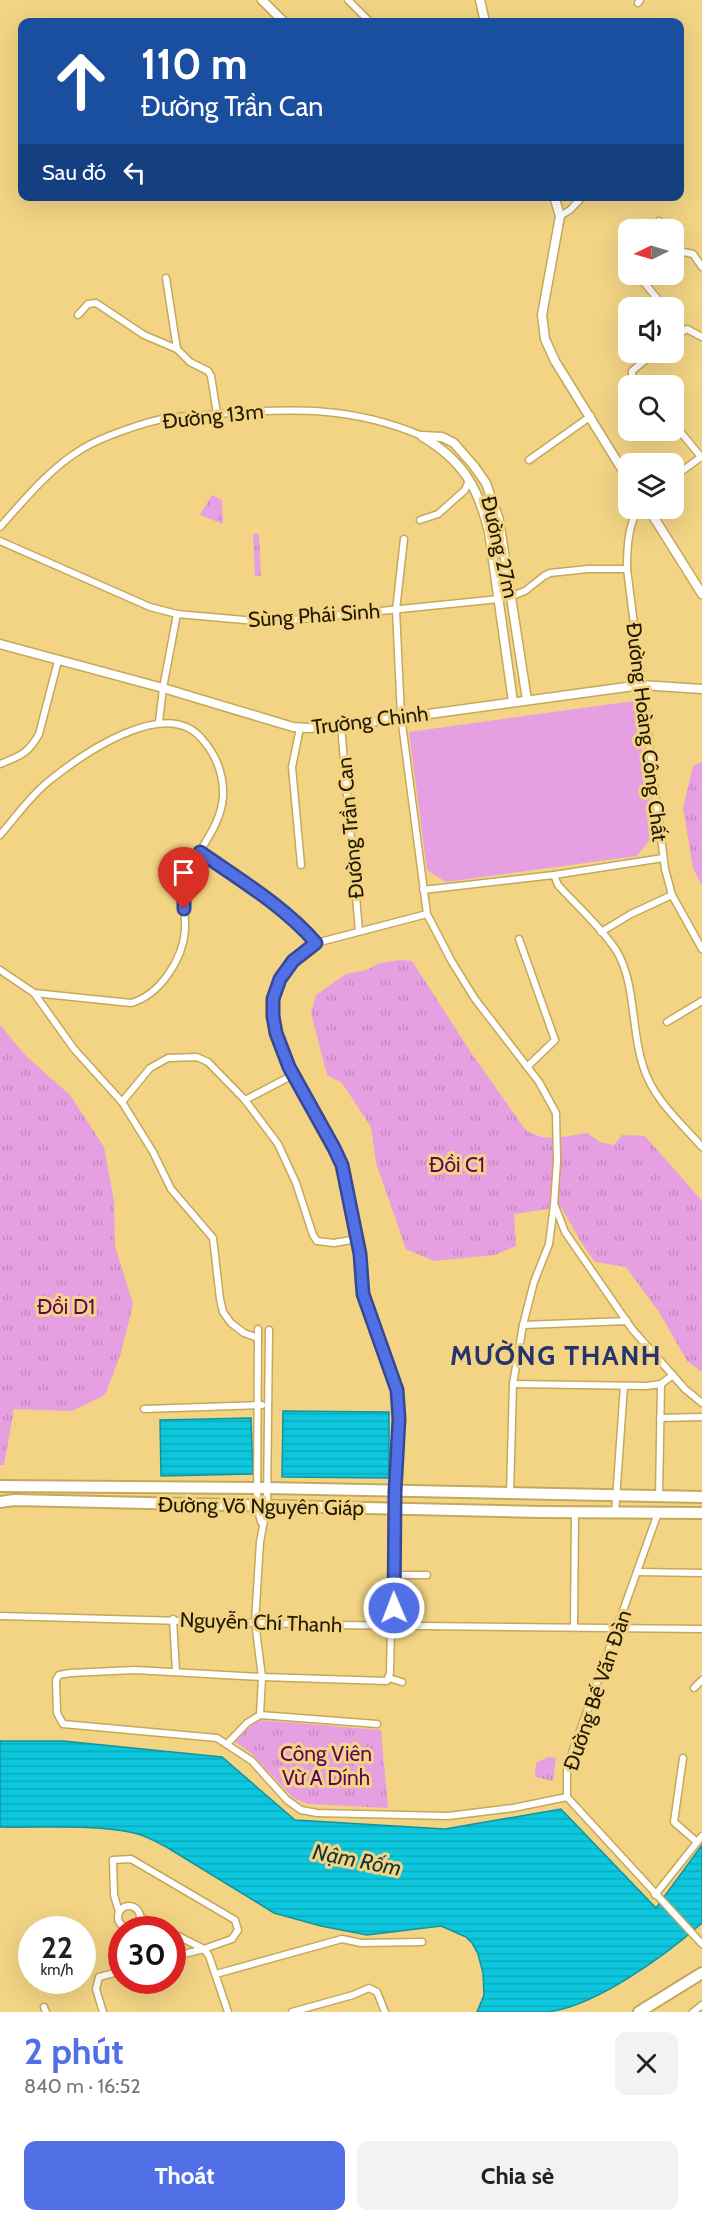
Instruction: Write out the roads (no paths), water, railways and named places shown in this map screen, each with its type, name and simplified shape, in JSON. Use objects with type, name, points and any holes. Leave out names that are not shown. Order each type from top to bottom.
[{"type":"highway","name":"Đường Võ Nguyên Giáp","points":[[0,1486],[262,1488],[702,1497]]},
{"type":"highway","points":[[395,1491],[395,1510]]},
{"type":"highway","points":[[658,1513],[659,1496]]},
{"type":"highway","name":"Đường Võ Nguyên Giáp","points":[[0,1502],[14,1500],[395,1510],[702,1513]]},
{"type":"highway","points":[[639,2012],[702,1974]]},
{"type":"street","points":[[262,0],[280,18]]},
{"type":"street","points":[[348,0],[366,18]]},
{"type":"street","points":[[480,0],[483,18]]},
{"type":"street","points":[[556,201],[560,216],[547,282],[542,327],[555,361],[618,462]]},
{"type":"street","points":[[560,216],[578,201]]},
{"type":"street","points":[[684,252],[693,254],[702,267]]},
{"type":"street","points":[[166,278],[177,349]]},
{"type":"street","points":[[646,285],[656,297]]},
{"type":"street","points":[[78,315],[88,304],[96,303],[144,335],[177,349],[190,362],[210,373],[217,414]]},
{"type":"street","points":[[684,330],[690,329],[702,338]]},
{"type":"street","points":[[632,375],[632,371],[642,363]]},
{"type":"street","name":"Đường 13m","points":[[0,527],[45,479],[81,449],[166,418],[264,410],[321,410],[394,424],[422,436]]},
{"type":"street","points":[[530,460],[591,416]]},
{"type":"street","name":"Đường 27m","points":[[422,436],[452,457],[469,480],[484,513],[499,598],[513,702]]},
{"type":"street","name":"Đường 27m","points":[[422,436],[442,437],[454,443],[486,483],[499,520],[527,700]]},
{"type":"street","points":[[684,436],[702,457],[684,470]]},
{"type":"street","points":[[420,520],[438,514],[465,490],[469,480]]},
{"type":"street","name":"Đường Hoàng Công Chất","points":[[633,519],[627,541],[627,569],[663,858],[672,895],[702,949]]},
{"type":"street","points":[[655,519],[702,594]]},
{"type":"street","points":[[404,539],[396,610],[401,716],[427,914],[452,962],[475,999],[539,1082],[556,1113],[557,1161],[549,1244],[534,1282],[523,1325],[513,1384],[510,1494]]},
{"type":"street","name":"Sùng Phái Sinh","points":[[0,541],[150,607],[177,614],[256,621],[292,620],[499,598]]},
{"type":"street","points":[[499,598],[525,591],[550,573],[588,569],[627,569]]},
{"type":"street","points":[[159,722],[177,614]]},
{"type":"street","points":[[505,641],[518,639]]},
{"type":"street","name":"Trường Chinh","points":[[0,644],[300,728],[341,726],[641,685],[702,689]]},
{"type":"street","points":[[0,764],[27,753],[34,743],[39,734],[58,661]]},
{"type":"street","points":[[0,835],[50,780],[107,742],[124,733],[159,722],[187,728],[200,735],[210,748],[221,770],[223,795],[221,815],[184,886],[185,932],[180,951],[160,985],[140,1000],[131,1003],[34,993]]},
{"type":"street","name":"Đường Trần Can","points":[[341,726],[359,930]]},
{"type":"street","points":[[300,728],[292,766],[301,865]]},
{"type":"street","points":[[200,852],[262,895],[296,922],[316,943]]},
{"type":"street","points":[[423,890],[554,875],[663,858]]},
{"type":"street","points":[[554,875],[558,885],[616,951],[628,985],[643,1066],[652,1087],[664,1105],[702,1147]]},
{"type":"street","points":[[601,932],[631,914],[672,895]]},
{"type":"street","name":"Đường Trần Can","points":[[395,1491],[399,1419],[397,1390],[363,1294],[357,1239],[342,1165],[293,1075],[276,1033],[273,999],[280,979],[293,961],[316,943],[427,914]]},
{"type":"street","points":[[519,939],[555,1040],[528,1067]]},
{"type":"street","points":[[0,970],[34,993],[74,1049],[122,1102],[153,1152],[171,1189],[213,1238],[223,1312],[231,1323],[244,1333],[258,1338]]},
{"type":"street","points":[[667,1022],[702,1001]]},
{"type":"street","points":[[122,1102],[150,1068],[168,1058],[197,1057],[208,1062],[245,1100],[278,1144],[296,1183],[317,1241],[334,1243],[357,1239]]},
{"type":"street","points":[[245,1100],[293,1075]]},
{"type":"street","points":[[554,1205],[565,1232],[627,1321],[685,1389],[702,1403]]},
{"type":"street","points":[[523,1325],[627,1321]]},
{"type":"street","points":[[258,1329],[262,1526],[255,1622],[262,1677],[260,1715]]},
{"type":"street","points":[[262,1526],[269,1330]]},
{"type":"street","points":[[513,1384],[646,1386],[661,1384],[673,1375]]},
{"type":"street","points":[[659,1496],[661,1384]]},
{"type":"street","points":[[615,1513],[624,1386]]},
{"type":"street","points":[[144,1409],[268,1405]]},
{"type":"street","points":[[660,1418],[702,1417]]},
{"type":"street","points":[[389,1678],[393,1625],[395,1510]]},
{"type":"street","points":[[574,1627],[575,1513]]},
{"type":"street","name":"Đường Bế Văn Đàn","points":[[658,1513],[567,1767],[567,1797],[655,1895],[700,1939]]},
{"type":"street","points":[[638,1572],[702,1574]]},
{"type":"street","points":[[394,1575],[427,1575]]},
{"type":"street","name":"Nguyễn Chí Thanh","points":[[0,1616],[702,1629]]},
{"type":"street","points":[[173,1619],[176,1672]]},
{"type":"street","points":[[389,1678],[387,1681],[135,1670],[70,1673],[59,1675],[56,1684],[58,1718],[63,1724],[217,1738],[252,1761],[287,1800],[301,1810],[317,1813],[448,1816],[513,1808],[567,1797]]},
{"type":"street","points":[[389,1678],[402,1682]]},
{"type":"street","points":[[694,1688],[702,1680]]},
{"type":"street","points":[[227,1744],[247,1723],[260,1715],[377,1724]]},
{"type":"street","points":[[683,1758],[674,1822],[697,1842]]},
{"type":"street","points":[[655,1895],[702,1836]]},
{"type":"street","points":[[119,1916],[114,1895],[113,1860],[131,1859],[236,1920],[238,1930],[232,1939],[186,1953]]},
{"type":"street","points":[[119,1912],[129,1906],[134,1908],[139,1916]]},
{"type":"street","points":[[216,1974],[342,1939],[361,1943],[422,1942]]},
{"type":"street","points":[[186,1940],[204,1948],[216,1974],[228,2012]]},
{"type":"street","points":[[103,2012],[96,1989],[99,1977],[108,1975]]},
{"type":"street","points":[[292,2012],[369,1988],[377,1992],[385,2012]]},
{"type":"street","points":[[693,2012],[702,2005]]},
{"type":"water","points":[[283,1411],[389,1412],[389,1478],[282,1477]]},
{"type":"water","points":[[251,1418],[253,1474],[161,1476],[160,1420]]},
{"type":"water","name":"Nậm Rốm","points":[[0,1741],[63,1741],[222,1757],[295,1820],[445,1829],[561,1809],[656,1908],[702,1845],[702,1923],[629,1978],[608,1990],[566,2008],[547,2012],[477,2012],[484,1995],[483,1973],[478,1954],[466,1937],[441,1926],[367,1935],[321,1926],[274,1913],[168,1848],[139,1834],[85,1827],[0,1827]]},
{"type":"district","name":"MƯỜNG THANH","points":[[556,1355]]},
{"type":"park label","name":"Đồi C1","points":[[457,1164]]},
{"type":"park label","name":"Đồi D1","points":[[66,1306]]},
{"type":"park label","name":"Công Viên Vừ A Dính","points":[[326,1765]]}]
